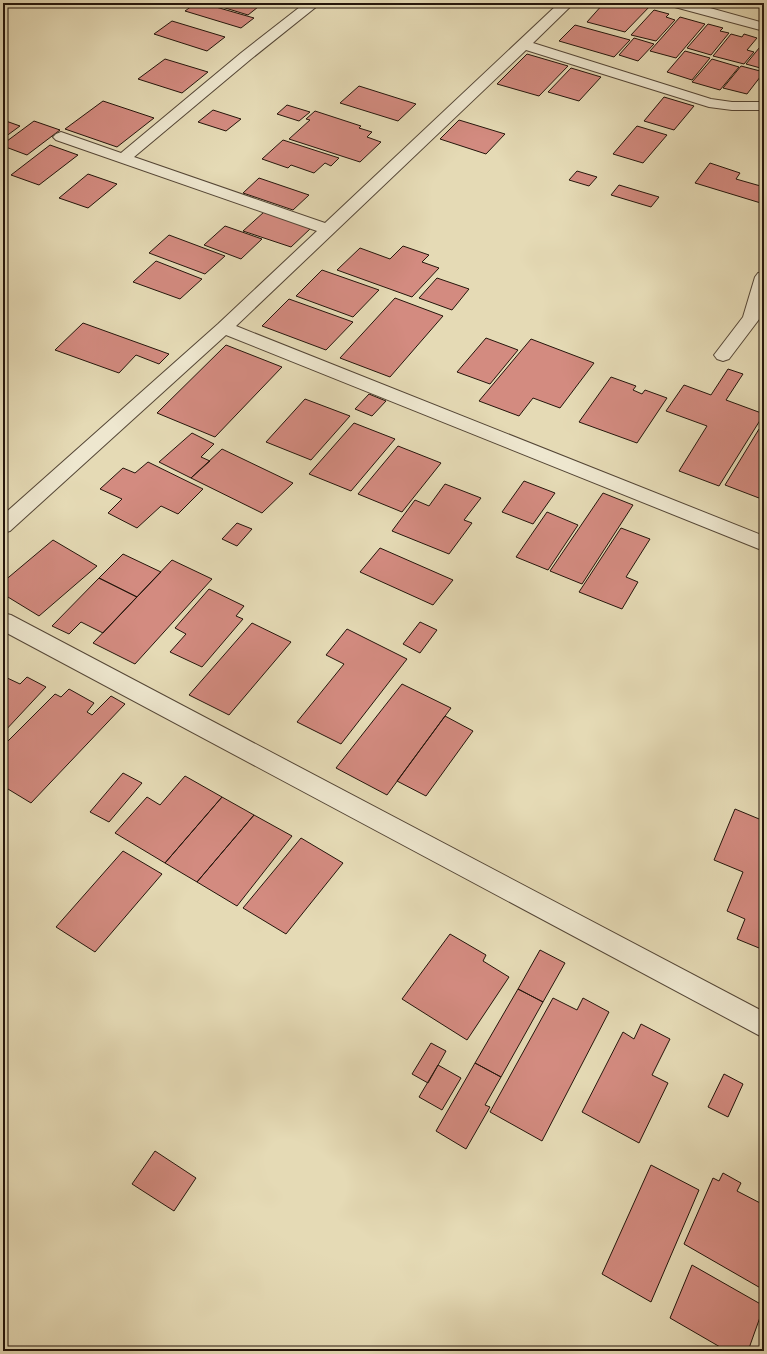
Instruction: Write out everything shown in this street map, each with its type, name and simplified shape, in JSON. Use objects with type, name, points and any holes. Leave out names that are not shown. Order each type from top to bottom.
[{"type":"street","points":[[124,158],[246,56],[314,3]]},
{"type":"street","points":[[3,526],[224,328],[327,229],[524,45],[566,3]]},
{"type":"street","points":[[676,3],[764,27]]},
{"type":"street","points":[[524,45],[710,103],[732,106],[764,106]]},
{"type":"street","points":[[61,137],[327,229]]},
{"type":"street","points":[[723,355],[751,318],[764,277]]},
{"type":"street","points":[[224,328],[764,544]]},
{"type":"street","points":[[3,621],[764,1026]]},
{"type":"building","points":[[196,3],[202,3],[254,18],[241,28],[185,11]]},
{"type":"building","points":[[209,3],[263,3],[248,15]]},
{"type":"building","points":[[598,3],[652,4],[625,32],[587,22],[603,4]]},
{"type":"building","points":[[654,10],[669,14],[666,17],[675,20],[656,41],[631,35]]},
{"type":"building","points":[[680,17],[705,24],[676,58],[650,51]]},
{"type":"building","points":[[172,21],[225,37],[207,51],[154,34]]},
{"type":"building","points":[[708,24],[723,28],[720,31],[729,33],[711,55],[687,48]]},
{"type":"building","points":[[575,25],[630,40],[614,57],[559,41]]},
{"type":"building","points":[[731,34],[742,37],[744,34],[757,38],[747,50],[754,52],[744,64],[713,56]]},
{"type":"building","points":[[634,38],[654,44],[638,61],[619,55]]},
{"type":"building","points":[[764,42],[764,69],[746,64]]},
{"type":"building","points":[[685,51],[710,58],[692,80],[667,72]]},
{"type":"building","points":[[527,54],[568,66],[539,96],[497,84]]},
{"type":"building","points":[[165,59],[208,72],[182,93],[138,79]]},
{"type":"building","points":[[712,59],[739,67],[720,90],[692,82]]},
{"type":"building","points":[[741,66],[764,72],[747,94],[723,88]]},
{"type":"building","points":[[571,68],[601,77],[579,101],[548,92]]},
{"type":"building","points":[[359,86],[416,104],[398,121],[340,103]]},
{"type":"building","points":[[664,97],[694,106],[674,130],[644,121]]},
{"type":"building","points":[[103,101],[154,118],[117,147],[65,129]]},
{"type":"building","points":[[287,105],[310,112],[299,121],[277,114]]},
{"type":"building","points":[[213,110],[241,119],[226,131],[198,122]]},
{"type":"building","points":[[315,111],[361,126],[359,128],[372,132],[367,137],[381,142],[360,162],[289,139],[310,120],[306,119]]},
{"type":"building","points":[[3,120],[20,126],[5,137],[3,136]]},
{"type":"building","points":[[459,120],[505,134],[486,154],[440,139]]},
{"type":"building","points":[[34,121],[60,130],[27,155],[3,146],[3,144]]},
{"type":"building","points":[[637,126],[667,135],[643,163],[613,154]]},
{"type":"building","points":[[283,140],[339,158],[331,166],[325,163],[314,173],[291,165],[288,168],[262,159]]},
{"type":"building","points":[[50,145],[78,155],[39,185],[11,175]]},
{"type":"building","points":[[710,163],[740,173],[736,179],[764,187],[764,204],[695,183]]},
{"type":"building","points":[[577,171],[597,177],[589,186],[569,180]]},
{"type":"building","points":[[88,174],[117,184],[88,208],[59,198]]},
{"type":"building","points":[[259,178],[309,195],[293,210],[243,193]]},
{"type":"building","points":[[619,185],[659,197],[651,207],[611,195]]},
{"type":"building","points":[[264,212],[311,228],[291,247],[243,231]]},
{"type":"building","points":[[225,226],[262,239],[241,259],[204,245]]},
{"type":"building","points":[[169,235],[225,256],[205,274],[149,253]]},
{"type":"building","points":[[403,246],[429,255],[422,262],[439,268],[412,297],[337,270],[360,248],[390,259]]},
{"type":"building","points":[[156,261],[202,279],[180,299],[133,282]]},
{"type":"building","points":[[322,270],[379,290],[353,317],[296,296]]},
{"type":"building","points":[[437,278],[469,289],[452,310],[419,298]]},
{"type":"building","points":[[395,298],[443,316],[390,377],[340,358]]},
{"type":"building","points":[[289,299],[353,322],[326,350],[262,326]]},
{"type":"building","points":[[83,323],[169,354],[159,364],[136,355],[119,373],[55,350]]},
{"type":"building","points":[[486,338],[518,350],[490,384],[457,372]]},
{"type":"building","points":[[531,339],[594,363],[560,408],[533,398],[519,416],[479,401]]},
{"type":"building","points":[[226,345],[282,367],[215,437],[157,413]]},
{"type":"building","points":[[728,369],[743,374],[726,400],[764,414],[719,486],[679,471],[707,426],[666,411],[684,385],[711,395]]},
{"type":"building","points":[[611,377],[636,386],[633,390],[642,394],[645,390],[667,398],[637,443],[579,422]]},
{"type":"building","points":[[369,394],[386,401],[372,416],[355,409]]},
{"type":"building","points":[[305,399],[350,416],[311,460],[266,442]]},
{"type":"building","points":[[354,423],[395,439],[351,491],[309,474]]},
{"type":"building","points":[[759,429],[764,430],[764,490],[759,498],[725,485]]},
{"type":"building","points":[[192,433],[214,444],[201,457],[210,461],[191,478],[159,462]]},
{"type":"building","points":[[398,446],[441,463],[402,512],[358,494]]},
{"type":"building","points":[[222,449],[293,483],[262,513],[191,478]]},
{"type":"building","points":[[148,462],[203,489],[178,514],[161,506],[137,528],[108,513],[122,499],[100,489],[123,468],[135,473]]},
{"type":"building","points":[[524,481],[555,493],[533,524],[502,512]]},
{"type":"building","points":[[445,484],[481,498],[464,520],[472,523],[449,554],[392,531],[415,500],[429,506]]},
{"type":"building","points":[[603,493],[633,505],[582,584],[550,571]]},
{"type":"building","points":[[547,512],[578,525],[548,570],[516,557]]},
{"type":"building","points":[[237,523],[252,529],[237,546],[222,539]]},
{"type":"building","points":[[621,528],[650,539],[626,577],[638,582],[622,609],[579,592]]},
{"type":"building","points":[[53,540],[97,566],[39,616],[3,594],[3,582]]},
{"type":"building","points":[[380,548],[453,580],[433,605],[360,572]]},
{"type":"building","points":[[123,554],[161,572],[137,597],[99,578]]},
{"type":"building","points":[[172,560],[212,579],[135,664],[93,643]]},
{"type":"building","points":[[99,578],[137,597],[103,633],[81,622],[69,634],[52,626]]},
{"type":"building","points":[[209,589],[244,606],[236,616],[243,619],[202,667],[170,652],[186,634],[175,628]]},
{"type":"building","points":[[420,622],[437,630],[420,653],[403,644]]},
{"type":"building","points":[[252,623],[291,642],[229,715],[189,695]]},
{"type":"building","points":[[347,629],[407,659],[341,744],[297,722],[344,664],[326,655]]},
{"type":"building","points":[[3,676],[20,684],[27,677],[46,687],[3,733]]},
{"type":"building","points":[[402,684],[451,708],[387,795],[336,768]]},
{"type":"building","points":[[69,689],[94,703],[87,712],[92,715],[111,696],[125,704],[31,803],[3,786],[3,746],[55,694],[61,697]]},
{"type":"building","points":[[445,716],[473,731],[426,796],[397,781]]},
{"type":"building","points":[[123,773],[142,783],[109,822],[90,812]]},
{"type":"building","points":[[185,776],[222,797],[165,863],[115,833],[147,797],[160,805]]},
{"type":"building","points":[[222,797],[254,815],[197,882],[165,863]]},
{"type":"building","points":[[735,809],[764,821],[764,950],[737,939],[745,919],[727,911],[743,872],[714,860]]},
{"type":"building","points":[[254,815],[292,836],[237,906],[197,882]]},
{"type":"building","points":[[301,838],[343,863],[286,934],[243,908]]},
{"type":"building","points":[[123,851],[162,874],[95,952],[56,927]]},
{"type":"building","points":[[450,934],[486,955],[483,961],[509,977],[467,1040],[402,999]]},
{"type":"building","points":[[540,950],[565,963],[543,1002],[518,989]]},
{"type":"building","points":[[518,989],[543,1002],[501,1077],[475,1063]]},
{"type":"building","points":[[553,998],[577,1010],[583,998],[609,1012],[542,1141],[490,1112]]},
{"type":"building","points":[[641,1024],[670,1039],[652,1075],[668,1083],[639,1143],[582,1112],[623,1032],[634,1039]]},
{"type":"building","points":[[431,1043],[446,1051],[428,1083],[412,1074]]},
{"type":"building","points":[[475,1063],[501,1077],[485,1105],[490,1107],[466,1149],[436,1131]]},
{"type":"building","points":[[438,1065],[461,1078],[442,1110],[419,1097]]},
{"type":"building","points":[[724,1074],[743,1084],[728,1117],[708,1107]]},
{"type":"building","points":[[155,1151],[196,1178],[174,1211],[132,1184]]},
{"type":"building","points":[[651,1165],[699,1190],[651,1302],[602,1274]]},
{"type":"building","points":[[723,1173],[741,1183],[737,1191],[764,1205],[764,1290],[684,1244],[713,1178],[719,1181]]},
{"type":"building","points":[[692,1265],[764,1306],[748,1351],[727,1351],[670,1318]]}]
